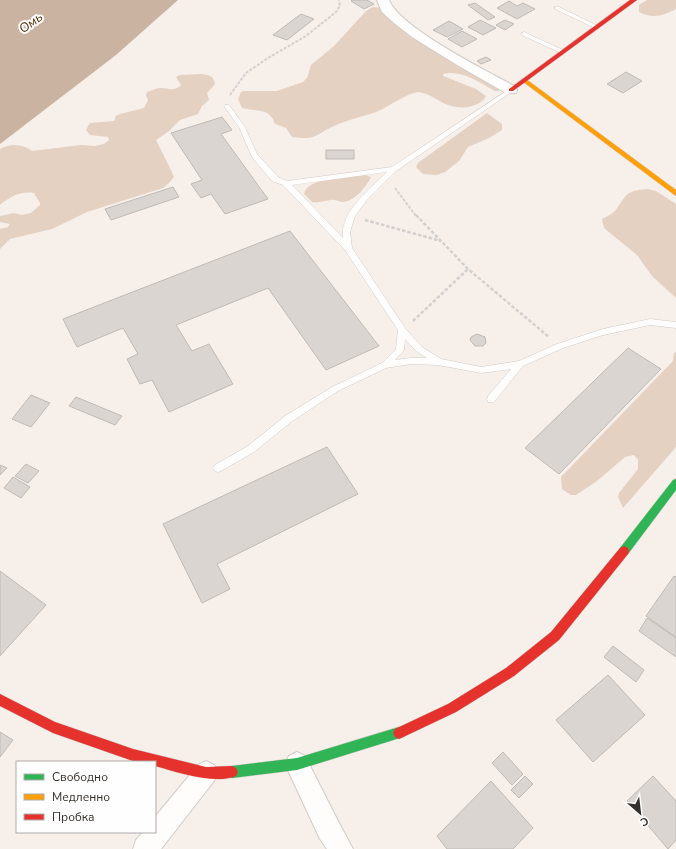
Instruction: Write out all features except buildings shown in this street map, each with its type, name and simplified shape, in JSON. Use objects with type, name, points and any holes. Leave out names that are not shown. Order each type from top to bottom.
[{"type":"street","points":[[383,0],[382,3],[386,9],[400,22],[459,61],[511,90],[634,0]]},
{"type":"street","points":[[524,80],[676,194]]},
{"type":"street","points":[[0,700],[53,727],[134,755],[206,773],[247,771],[297,764],[396,734],[452,708],[510,672],[555,636],[587,598],[676,483]]},
{"type":"street","points":[[297,764],[329,830],[341,849]]},
{"type":"street","points":[[146,849],[206,773]]},
{"type":"lane","points":[[558,8],[597,27]]},
{"type":"lane","points":[[524,34],[563,52]]},
{"type":"lane","points":[[348,248],[346,232],[351,216],[364,198],[394,169],[511,90]]},
{"type":"lane","points":[[227,106],[242,126],[254,155],[275,179],[286,183],[348,248],[402,330],[419,348],[440,362]]},
{"type":"lane","points":[[286,183],[394,169]]},
{"type":"lane","points":[[218,468],[251,449],[288,419],[334,389],[385,365],[411,361],[440,362],[481,370],[520,364],[560,346],[603,332],[650,322],[676,325]]},
{"type":"lane","points":[[385,365],[400,350],[402,330]]},
{"type":"lane","points":[[491,399],[520,364]]},
{"type":"path","points":[[227,106],[229,96],[246,73],[268,58],[306,36],[336,12],[340,6],[338,0]]},
{"type":"path","points":[[386,177],[419,219],[468,269],[560,346]]},
{"type":"path","points":[[351,216],[441,241]]},
{"type":"path","points":[[402,330],[468,269]]},
{"type":"shaded area","points":[[647,0],[676,0],[676,9],[658,16],[639,12],[639,5]]},
{"type":"shaded area","points":[[373,7],[381,8],[500,89],[499,91],[495,91],[470,77],[456,73],[443,74],[443,76],[476,89],[486,96],[478,104],[462,108],[446,104],[420,92],[414,93],[376,112],[343,122],[311,138],[292,137],[286,128],[275,124],[270,115],[262,111],[242,108],[238,99],[241,92],[277,91],[303,82],[307,78],[311,65],[334,46],[366,11]]},
{"type":"shaded area","points":[[180,75],[208,75],[213,78],[215,84],[207,93],[209,100],[202,106],[198,114],[180,120],[169,131],[156,140],[174,177],[169,183],[163,188],[87,212],[52,229],[10,239],[0,249],[0,229],[8,227],[10,224],[0,222],[0,216],[14,213],[22,215],[31,213],[40,205],[40,203],[34,193],[24,193],[8,199],[0,205],[0,149],[16,145],[32,151],[81,145],[95,146],[104,144],[109,140],[108,137],[90,135],[86,130],[90,123],[114,121],[116,116],[120,114],[144,108],[148,100],[146,96],[147,92],[158,88],[171,89],[179,87],[181,85],[176,77]]},
{"type":"shaded area","points":[[487,113],[502,124],[502,130],[489,138],[468,147],[459,161],[445,172],[437,175],[423,174],[416,167],[418,163]]},
{"type":"shaded area","points":[[366,175],[371,177],[366,185],[360,193],[347,201],[343,202],[332,200],[312,202],[304,194],[307,188],[313,184],[331,178]]},
{"type":"shaded area","points":[[647,189],[656,191],[676,204],[676,298],[652,276],[637,255],[604,228],[602,219],[615,211],[627,195],[634,191]]},
{"type":"shaded area","points":[[676,352],[676,447],[623,508],[618,497],[619,493],[638,469],[638,460],[634,455],[625,457],[597,481],[576,495],[571,495],[562,489],[561,477],[673,361],[674,353]]},
{"type":"water","name":"Омь","points":[[0,0],[178,0],[116,55],[0,144]]},
{"type":"traffic: fast","points":[[624,551],[676,483]]},
{"type":"traffic: fast","points":[[232,772],[297,764],[399,733]]},
{"type":"traffic: slow","points":[[524,80],[676,194]]},
{"type":"traffic: jam","points":[[511,90],[634,0]]},
{"type":"traffic: jam","points":[[399,733],[452,708],[510,672],[555,636],[624,551]]},
{"type":"traffic: jam","points":[[0,700],[53,727],[133,755],[206,773],[232,772]]}]
